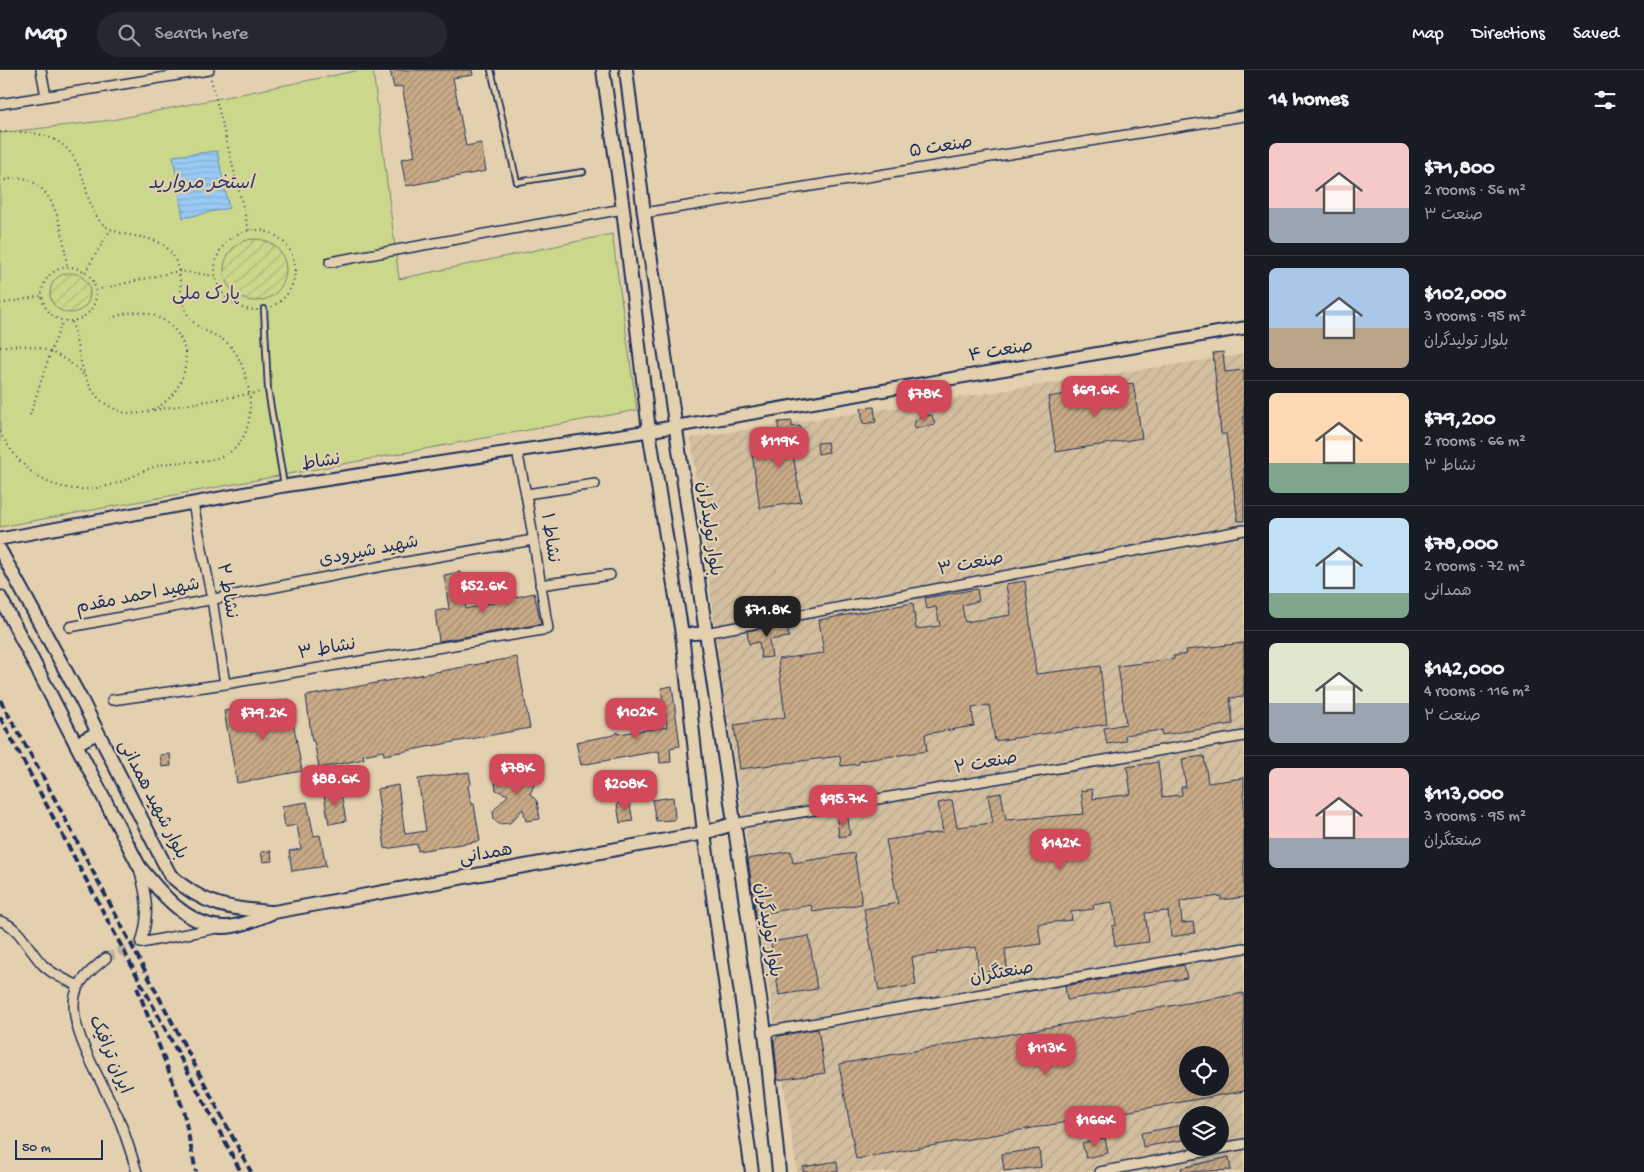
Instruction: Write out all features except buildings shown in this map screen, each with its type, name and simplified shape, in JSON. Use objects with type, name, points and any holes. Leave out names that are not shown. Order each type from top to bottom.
[{"type":"main road","points":[[603,70],[623,209],[649,431],[682,634],[704,833],[752,1172]]},
{"type":"main road","name":"بلوار تولیدگران","points":[[626,70],[644,213],[765,1032],[779,1172]]},
{"type":"main road","name":"بلوار شهید همدانی","points":[[0,550],[98,733],[170,875],[188,892],[210,903],[274,912]]},
{"type":"main road","points":[[0,597],[139,866],[165,898],[192,918],[222,927],[250,921],[274,912]]},
{"type":"main road","points":[[76,744],[98,733]]},
{"type":"main road","name":"همدانی","points":[[274,912],[704,833],[733,824]]},
{"type":"street","points":[[41,70],[46,96]]},
{"type":"street","points":[[0,104],[209,70]]},
{"type":"street","name":"صنعت ۵","points":[[644,213],[1244,116]]},
{"type":"street","points":[[330,262],[623,209]]},
{"type":"street","name":"صنعت ۴","points":[[649,431],[1244,328]]},
{"type":"street","name":"نشاط","points":[[0,539],[284,486],[649,431]]},
{"type":"street","name":"نشاط ۱","points":[[517,452],[526,494],[548,629]]},
{"type":"street","points":[[526,494],[595,484]]},
{"type":"street","name":"نشاط ۲","points":[[193,504],[212,599],[225,684]]},
{"type":"street","name":"صنعت ۳","points":[[705,633],[1244,530]]},
{"type":"street","name":"شهید شیرودی","points":[[212,599],[533,540]]},
{"type":"street","points":[[540,585],[610,575]]},
{"type":"street","name":"شهید احمد مقدم","points":[[70,627],[212,599]]},
{"type":"street","name":"نشاط ۳","points":[[112,700],[225,684],[548,629]]},
{"type":"street","points":[[682,634],[705,633]]},
{"type":"street","name":"صنعت ۲","points":[[733,824],[1244,736]]},
{"type":"street","points":[[139,866],[148,902],[147,924],[141,943],[222,927]]},
{"type":"street","points":[[0,921],[13,928],[43,965],[54,974],[79,986]]},
{"type":"street","name":"صنعتگران","points":[[765,1032],[1244,948]]},
{"type":"street","name":"ایران ترافیک","points":[[106,958],[90,972],[79,986],[73,1012],[77,1026],[121,1124],[137,1172]]},
{"type":"street","points":[[1100,1172],[1244,1144]]},
{"type":"lane","points":[[491,70],[517,182],[583,172]]},
{"type":"lane","points":[[264,309],[268,390],[284,486]]},
{"type":"path","points":[[209,70],[250,232]]},
{"type":"path","points":[[0,132],[27,132],[54,137],[71,152],[81,168],[91,205],[98,220],[126,236],[144,237],[161,244],[170,251],[178,271],[184,306],[193,322],[225,340],[237,356],[246,378],[250,395],[249,418],[245,438],[233,450],[219,458],[159,465],[137,476],[107,486],[73,489],[49,483],[27,470],[10,450],[0,432]]},
{"type":"path","points":[[0,181],[22,178],[40,188],[53,205],[67,267]]},
{"type":"path","points":[[85,272],[111,229]]},
{"type":"path","points":[[258,230],[271,234],[282,241],[290,251],[295,263],[295,276],[291,288],[283,299],[264,309],[247,309],[235,305],[225,296],[216,276],[218,259],[224,247],[233,237],[250,232],[258,230]]},
{"type":"path","points":[[67,267],[80,268],[93,281],[96,290],[96,299],[88,314],[72,322],[63,321],[48,312],[42,296],[46,278],[53,272],[67,267]]},
{"type":"path","points":[[96,290],[178,271],[216,276]]},
{"type":"path","points":[[0,304],[42,296]]},
{"type":"path","points":[[109,319],[125,312],[142,312],[158,316],[172,326],[182,340],[186,357],[185,374],[173,396],[152,411]]},
{"type":"path","points":[[30,415],[63,321]]},
{"type":"path","points":[[72,322],[86,377],[93,392],[112,407],[136,414],[250,395],[268,390]]},
{"type":"path","points":[[0,347],[14,344],[51,351],[72,363],[86,377]]},
{"type":"shaded area","points":[[1244,354],[1244,1172],[797,1172],[728,718],[726,718],[691,438]]},
{"type":"green space","name":"پارک ملی","points":[[360,70],[373,70],[399,279],[612,234],[637,410],[0,527],[0,133],[112,120]]},
{"type":"green space","points":[[249,239],[261,239],[277,248],[284,258],[286,270],[284,282],[277,292],[261,301],[249,301],[238,296],[229,287],[224,276],[224,264],[229,253],[238,244]]},
{"type":"green space","points":[[74,273],[81,276],[87,282],[90,293],[89,301],[81,310],[74,313],[66,313],[59,310],[51,301],[50,289],[53,282],[62,274]]},
{"type":"water","name":"استخر مروارید","points":[[217,151],[229,208],[183,218],[173,156]]},
{"type":"tunnel","points":[[106,958],[141,943]]},
{"type":"railway","points":[[0,700],[40,771],[251,1172]]},
{"type":"railway","points":[[0,717],[241,1172]]},
{"type":"railway","points":[[137,987],[183,1109],[196,1172]]}]
